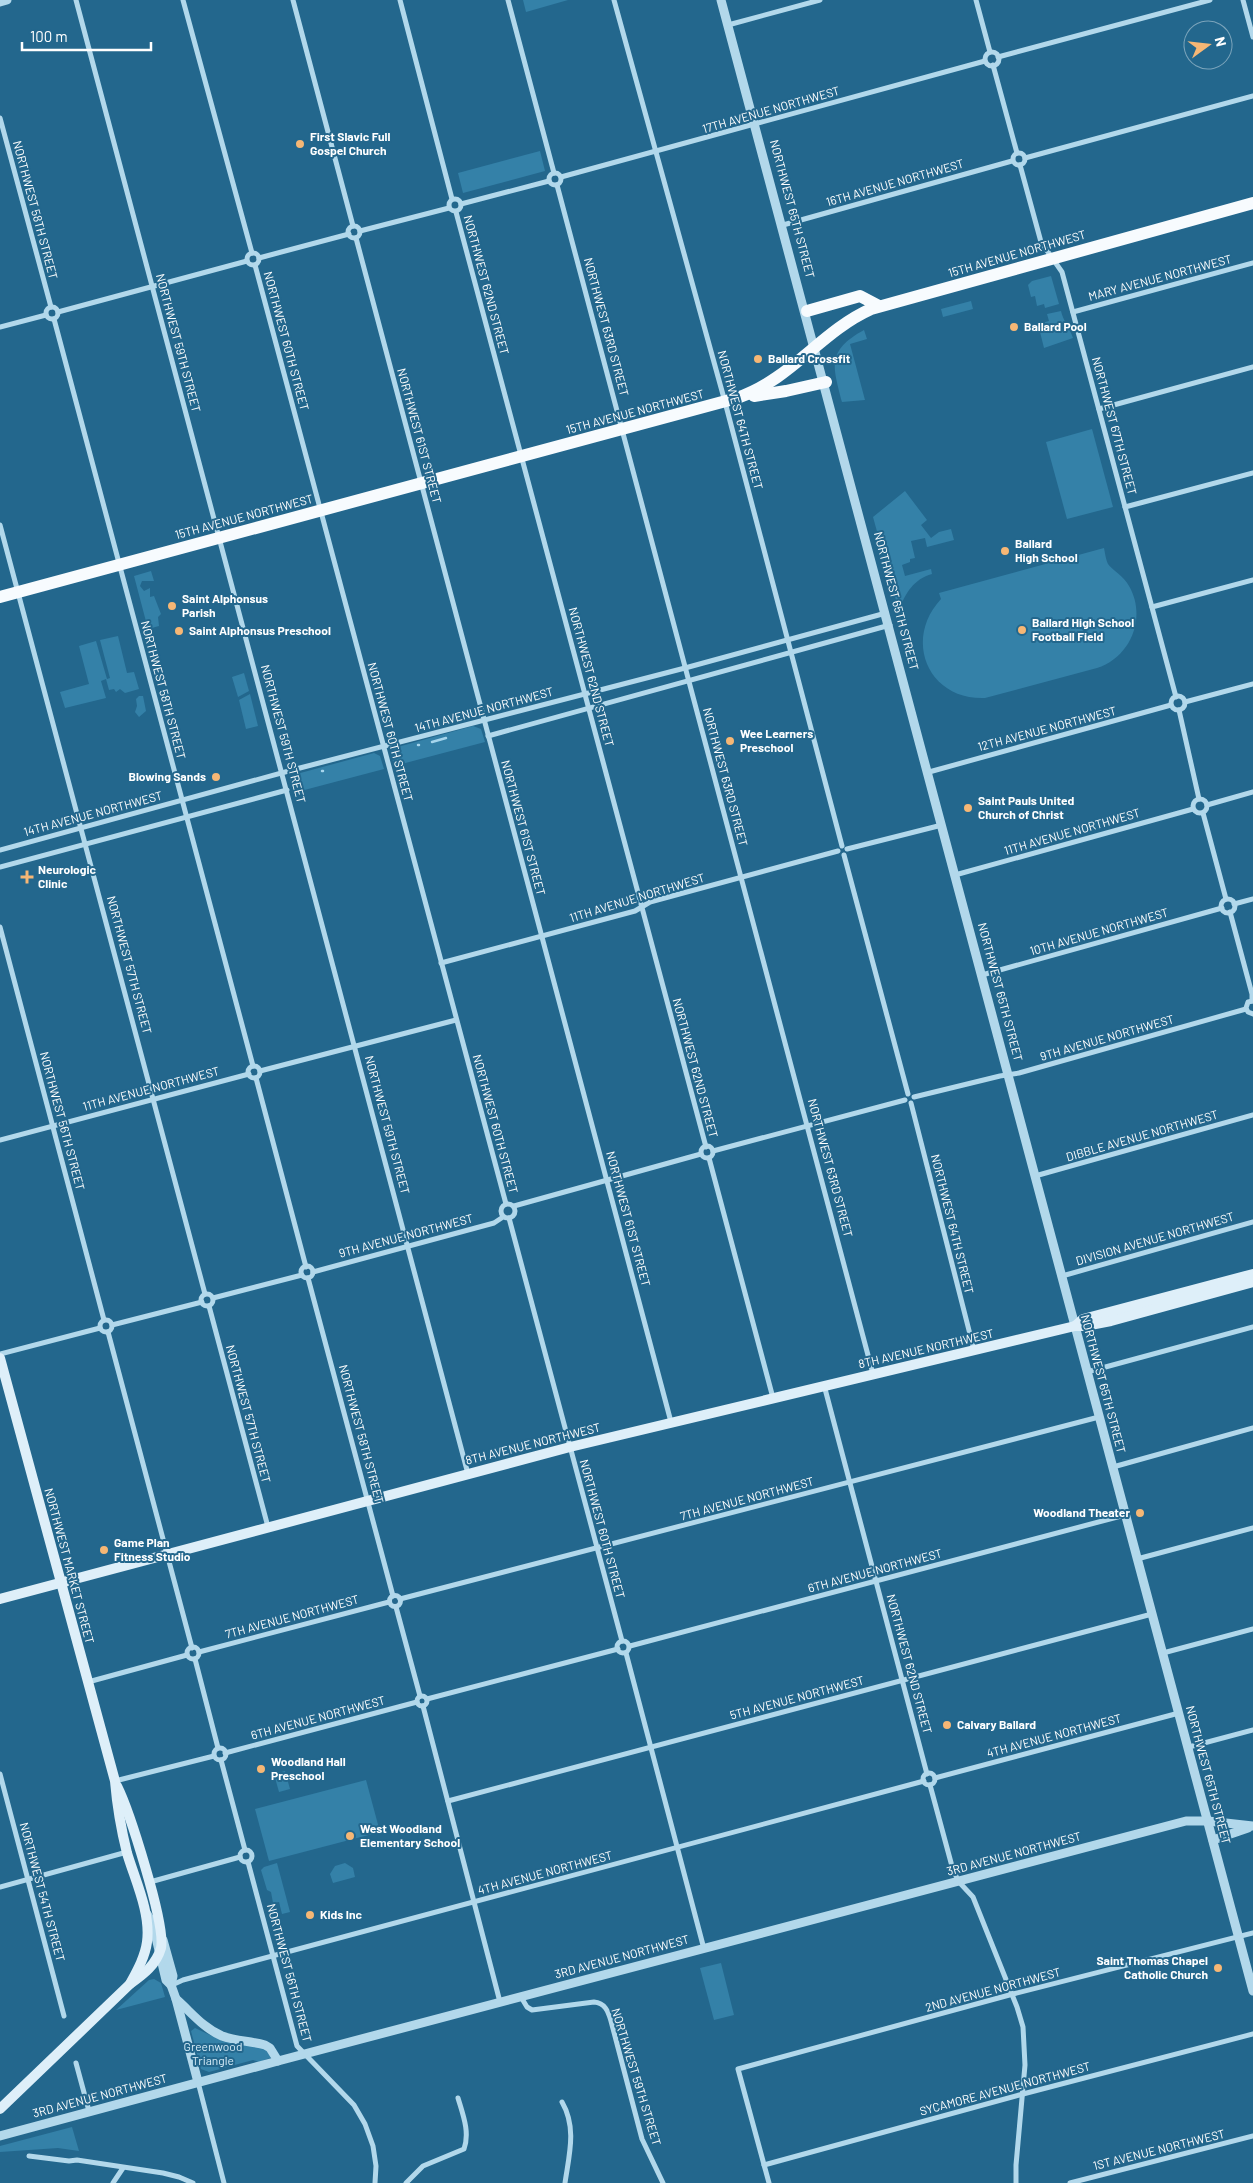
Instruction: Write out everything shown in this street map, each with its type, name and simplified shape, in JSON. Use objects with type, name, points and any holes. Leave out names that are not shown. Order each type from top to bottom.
[{"type":"main road","name":"15TH AVENUE NORTHWEST","points":[[0,597],[731,400],[776,380],[854,317],[880,306],[1253,203]]},
{"type":"main road","points":[[807,311],[860,296],[880,306]]},
{"type":"main road","points":[[731,400],[786,392],[826,382]]},
{"type":"main road","name":"8TH AVENUE NORTHWEST","points":[[1075,1326],[1083,1319],[1253,1274]]},
{"type":"main road","name":"8TH AVENUE NORTHWEST","points":[[0,1599],[671,1422],[1075,1326],[1085,1326],[1111,1320],[1253,1282]]},
{"type":"main road","name":"NORTHWEST MARKET STREET","points":[[0,1356],[115,1781],[124,1800],[149,1882],[159,1923],[161,1946],[156,1962],[143,1975],[130,1984],[0,2108]]},
{"type":"main road","name":"NORTHWEST MARKET STREET","points":[[115,1781],[116,1804],[148,1932],[140,1965],[130,1984]]},
{"type":"street","points":[[0,2],[7,0]]},
{"type":"street","name":"NORTHWEST 59TH STREET","points":[[76,0],[221,538],[468,1474]]},
{"type":"street","points":[[183,0],[252,253]]},
{"type":"street","points":[[293,0],[353,226],[357,227],[360,231]]},
{"type":"street","points":[[400,0],[452,199],[449,203],[449,208]]},
{"type":"street","points":[[508,0],[554,173]]},
{"type":"street","name":"NORTHWEST 64TH STREET","points":[[614,0],[655,152],[731,400],[786,641],[842,846]]},
{"type":"street","name":"NORTHWEST 65TH STREET","points":[[721,0],[826,382],[1086,1372],[1214,1840],[1253,1991]]},
{"type":"street","points":[[728,25],[820,0]]},
{"type":"street","points":[[976,0],[990,52]]},
{"type":"street","points":[[998,57],[1210,0]]},
{"type":"street","points":[[1243,0],[1253,37]]},
{"type":"street","points":[[990,52],[996,53],[998,57],[997,64],[993,65]]},
{"type":"street","points":[[990,52],[986,55],[985,60],[988,64],[993,65]]},
{"type":"street","name":"17TH AVENUE NORTHWEST","points":[[561,177],[985,60]]},
{"type":"street","points":[[993,65],[1017,153]]},
{"type":"street","points":[[1017,153],[1013,156],[1012,161],[1020,165],[1024,162],[1025,158],[1253,96]]},
{"type":"street","name":"NORTHWEST 58TH STREET","points":[[0,118],[51,307]]},
{"type":"street","points":[[1017,153],[1022,154],[1025,158]]},
{"type":"street","name":"16TH AVENUE NORTHWEST","points":[[783,225],[1012,161]]},
{"type":"street","name":"NORTHWEST 67TH STREET","points":[[1020,165],[1041,242],[1062,272],[1176,697]]},
{"type":"street","points":[[461,204],[548,181],[551,184],[557,185],[561,182],[561,177],[554,173]]},
{"type":"street","points":[[548,181],[549,176],[554,173]]},
{"type":"street","name":"NORTHWEST 63RD STREET","points":[[557,185],[809,1126],[873,1374]]},
{"type":"street","points":[[452,199],[458,200],[461,204]]},
{"type":"street","points":[[449,208],[451,211],[456,212],[460,209],[461,204]]},
{"type":"street","points":[[360,231],[449,208]]},
{"type":"street","name":"NORTHWEST 62ND STREET","points":[[456,212],[706,1147]]},
{"type":"street","points":[[349,234],[349,229],[353,226]]},
{"type":"street","points":[[349,234],[352,238],[356,238],[360,236],[360,231]]},
{"type":"street","points":[[259,258],[349,234]]},
{"type":"street","name":"NORTHWEST 61ST STREET","points":[[356,238],[671,1422]]},
{"type":"street","points":[[247,261],[248,256],[252,253]]},
{"type":"street","points":[[252,253],[257,254],[259,258]]},
{"type":"street","points":[[247,261],[250,265],[255,265],[259,262],[259,258]]},
{"type":"street","points":[[46,315],[49,319],[54,319],[58,312],[247,261]]},
{"type":"street","name":"MARY AVENUE NORTHWEST","points":[[1073,312],[1253,263]]},
{"type":"street","name":"NORTHWEST 60TH STREET","points":[[255,265],[506,1204]]},
{"type":"street","points":[[46,315],[46,310],[51,307],[55,307],[58,312]]},
{"type":"street","points":[[0,327],[46,315]]},
{"type":"street","name":"NORTHWEST 58TH STREET","points":[[54,319],[253,1066]]},
{"type":"street","points":[[1099,409],[1253,367]]},
{"type":"street","points":[[1125,507],[1253,473]]},
{"type":"street","name":"NORTHWEST 57TH STREET","points":[[0,524],[206,1294]]},
{"type":"street","points":[[1152,607],[1253,580]]},
{"type":"street","name":"14TH AVENUE NORTHWEST","points":[[0,850],[886,613]]},
{"type":"street","name":"14TH AVENUE NORTHWEST","points":[[488,736],[890,625]]},
{"type":"street","points":[[1185,702],[1253,684]]},
{"type":"street","points":[[1179,710],[1175,710],[1171,705],[1172,700],[1176,697],[1182,698],[1185,702]]},
{"type":"street","points":[[1179,710],[1183,708],[1185,702]]},
{"type":"street","name":"12TH AVENUE NORTHWEST","points":[[928,772],[1171,705]]},
{"type":"street","points":[[1179,710],[1199,799]]},
{"type":"street","points":[[0,867],[287,790]]},
{"type":"street","points":[[1207,805],[1253,792]]},
{"type":"street","points":[[1199,799],[1207,805]]},
{"type":"street","points":[[1199,799],[1194,802],[1193,808],[1198,813],[1203,813]]},
{"type":"street","points":[[1203,813],[1207,805]]},
{"type":"street","name":"11TH AVENUE NORTHWEST","points":[[956,875],[1193,808]]},
{"type":"street","points":[[1203,813],[1226,899]]},
{"type":"street","points":[[905,1100],[908,1094],[844,855],[838,852],[842,846],[848,849],[942,825]]},
{"type":"street","points":[[844,855],[848,849]]},
{"type":"street","name":"11TH AVENUE NORTHWEST","points":[[441,963],[635,911],[650,902],[838,852]]},
{"type":"street","points":[[1226,899],[1231,900],[1234,904]]},
{"type":"street","points":[[1226,899],[1222,902],[1222,908],[1225,912],[1230,912]]},
{"type":"street","points":[[1234,904],[1253,899]]},
{"type":"street","points":[[1230,912],[1233,910],[1234,904]]},
{"type":"street","name":"10TH AVENUE NORTHWEST","points":[[982,975],[1222,908]]},
{"type":"street","points":[[1230,912],[1252,994],[1252,1001],[1247,1004],[1246,1009],[1253,1014]]},
{"type":"street","name":"NORTHWEST 56TH STREET","points":[[0,927],[104,1320]]},
{"type":"street","name":"9TH AVENUE NORTHWEST","points":[[914,1097],[1009,1074],[1246,1009]]},
{"type":"street","points":[[260,1070],[456,1020]]},
{"type":"street","points":[[256,1078],[252,1078],[249,1074],[249,1069],[253,1066],[258,1067],[260,1070]]},
{"type":"street","points":[[256,1078],[259,1076],[260,1070]]},
{"type":"street","name":"11TH AVENUE NORTHWEST","points":[[0,1140],[249,1074]]},
{"type":"street","points":[[256,1078],[306,1267]]},
{"type":"street","points":[[773,1398],[709,1158],[713,1151],[905,1100],[910,1103],[914,1097],[908,1094]]},
{"type":"street","name":"NORTHWEST 64TH STREET","points":[[910,1103],[974,1350]]},
{"type":"street","name":"DIBBLE AVENUE NORTHWEST","points":[[1036,1176],[1253,1115]]},
{"type":"street","points":[[701,1154],[702,1149],[706,1147],[713,1151]]},
{"type":"street","points":[[514,1206],[514,1214],[506,1218],[502,1210],[506,1204],[514,1206],[701,1154]]},
{"type":"street","points":[[701,1154],[703,1157],[709,1158]]},
{"type":"street","name":"NORTHWEST 60TH STREET","points":[[506,1218],[622,1641]]},
{"type":"street","name":"9TH AVENUE NORTHWEST","points":[[313,1272],[494,1223],[506,1218]]},
{"type":"street","name":"DIVISION AVENUE NORTHWEST","points":[[1062,1276],[1253,1222]]},
{"type":"street","points":[[213,1298],[302,1275],[308,1278],[312,1276],[313,1272],[311,1268],[306,1267]]},
{"type":"street","points":[[302,1275],[302,1271],[306,1267]]},
{"type":"street","name":"NORTHWEST 58TH STREET","points":[[308,1278],[393,1596]]},
{"type":"street","points":[[202,1302],[202,1297],[206,1294],[210,1294],[213,1298]]},
{"type":"street","points":[[202,1302],[209,1306],[213,1298]]},
{"type":"street","points":[[112,1325],[202,1302]]},
{"type":"street","name":"NORTHWEST 57TH STREET","points":[[209,1306],[268,1527]]},
{"type":"street","points":[[104,1320],[110,1321],[112,1325],[112,1329],[108,1332],[102,1332],[100,1322],[104,1320]]},
{"type":"street","points":[[1086,1372],[1253,1327]]},
{"type":"street","points":[[0,1356],[100,1328]]},
{"type":"street","points":[[108,1332],[192,1648]]},
{"type":"street","name":"NORTHWEST 62ND STREET","points":[[824,1386],[927,1774]]},
{"type":"street","name":"7TH AVENUE NORTHWEST","points":[[400,1599],[1099,1417]]},
{"type":"street","points":[[1113,1467],[1253,1428]]},
{"type":"street","name":"6TH AVENUE NORTHWEST","points":[[630,1646],[1125,1515]]},
{"type":"street","points":[[1137,1559],[1253,1528]]},
{"type":"street","points":[[393,1596],[400,1599],[400,1603],[396,1606],[392,1606],[389,1602],[393,1596]]},
{"type":"street","name":"7TH AVENUE NORTHWEST","points":[[199,1652],[389,1602]]},
{"type":"street","points":[[396,1606],[420,1696],[416,1702],[423,1706],[500,2002]]},
{"type":"street","name":"5TH AVENUE NORTHWEST","points":[[448,1801],[1152,1614]]},
{"type":"street","points":[[1163,1653],[1253,1629]]},
{"type":"street","points":[[618,1649],[618,1644],[622,1641],[627,1642],[630,1646],[626,1653],[704,1949]]},
{"type":"street","points":[[192,1648],[196,1648],[199,1652],[198,1657],[195,1659]]},
{"type":"street","points":[[187,1655],[188,1650],[192,1648]]},
{"type":"street","points":[[618,1649],[621,1653],[626,1653]]},
{"type":"street","points":[[420,1696],[424,1696],[427,1699],[618,1649]]},
{"type":"street","points":[[88,1682],[187,1655]]},
{"type":"street","points":[[187,1655],[190,1659],[195,1659]]},
{"type":"street","points":[[195,1659],[218,1748],[222,1749],[225,1753],[221,1760],[245,1850]]},
{"type":"street","points":[[423,1706],[426,1704],[427,1699]]},
{"type":"street","name":"6TH AVENUE NORTHWEST","points":[[225,1753],[416,1702]]},
{"type":"street","name":"4TH AVENUE NORTHWEST","points":[[935,1778],[1179,1713]]},
{"type":"street","points":[[1188,1747],[1253,1730]]},
{"type":"street","points":[[214,1756],[214,1751],[218,1748]]},
{"type":"street","points":[[115,1781],[214,1756]]},
{"type":"street","points":[[214,1756],[221,1760]]},
{"type":"street","name":"NORTHWEST 54TH STREET","points":[[0,1774],[64,2016]]},
{"type":"street","points":[[930,1785],[934,1783],[935,1778],[932,1774],[927,1774],[924,1776],[924,1781],[930,1785],[953,1870],[959,1882],[973,1897],[1013,1994],[1020,2016],[1024,2036],[1025,2065],[1016,2183]]},
{"type":"street","name":"4TH AVENUE NORTHWEST","points":[[171,1986],[183,1980],[924,1781]]},
{"type":"street","name":"3RD AVENUE NORTHWEST","points":[[0,2136],[88,2111],[1186,1822],[1208,1821],[1253,1826]]},
{"type":"street","points":[[1214,1840],[1253,1826]]},
{"type":"street","points":[[149,1882],[240,1857],[241,1853],[245,1850]]},
{"type":"street","points":[[240,1857],[244,1862],[248,1862],[253,1856],[249,1850],[245,1850]]},
{"type":"street","points":[[0,1887],[127,1852]]},
{"type":"street","name":"NORTHWEST 56TH STREET","points":[[248,1862],[297,2046],[354,2105],[365,2124],[374,2146],[375,2183]]},
{"type":"street","points":[[142,1906],[152,1925],[166,1980],[176,1998],[224,2183]]},
{"type":"street","points":[[159,1923],[173,1976],[171,1986]]},
{"type":"street","name":"2ND AVENUE NORTHWEST","points":[[764,2165],[738,2069],[1013,1994],[1253,1933]]},
{"type":"street","name":"NORTHWEST 59TH STREET","points":[[521,1997],[527,2007],[532,2010],[594,2002],[600,2003],[605,2007],[611,2021],[642,2139],[663,2183]]},
{"type":"street","points":[[176,1998],[197,2020],[213,2031],[224,2037],[265,2045],[270,2048],[278,2061]]},
{"type":"street","name":"SYCAMORE AVENUE NORTHWEST","points":[[764,2165],[1023,2094],[1253,2034]]},
{"type":"street","points":[[76,2063],[88,2111]]},
{"type":"street","points":[[406,2183],[423,2166],[464,2149],[467,2141],[467,2130],[458,2098]]},
{"type":"street","points":[[562,2102],[568,2114],[571,2130],[565,2183]]},
{"type":"street","name":"1ST AVENUE NORTHWEST","points":[[1070,2183],[1253,2136]]},
{"type":"street","points":[[29,2156],[69,2161],[77,2160],[163,2173],[193,2183]]},
{"type":"street","points":[[764,2165],[769,2183]]},
{"type":"street","points":[[113,2183],[123,2168]]},
{"type":"green space","points":[[523,0],[568,0],[526,12]]},
{"type":"green space","points":[[540,151],[545,171],[463,193],[458,173]]},
{"type":"green space","points":[[1051,276],[1059,304],[1045,308],[1044,304],[1037,306],[1035,296],[1031,297],[1028,285],[1032,281]]},
{"type":"green space","points":[[971,301],[973,309],[943,317],[941,309]]},
{"type":"green space","points":[[1061,311],[1073,338],[1044,348],[1038,324],[1049,321],[1047,314]]},
{"type":"green space","points":[[864,330],[867,339],[850,344],[865,400],[842,402],[836,379],[835,360],[843,345]]},
{"type":"green space","points":[[1092,429],[1113,507],[1067,519],[1046,442]]},
{"type":"green space","points":[[905,491],[927,520],[921,525],[931,538],[939,532],[951,529],[954,540],[927,547],[925,538],[911,541],[915,558],[902,565],[905,576],[931,569],[932,574],[915,583],[904,598],[899,611],[873,517]]},
{"type":"green space","points":[[1104,548],[1108,564],[1129,586],[1136,610],[1136,623],[1127,645],[1109,663],[1097,668],[985,698],[965,696],[949,689],[936,678],[927,665],[923,649],[924,632],[930,615],[941,599],[939,593]]},
{"type":"green space","points":[[151,571],[154,581],[142,581],[140,586],[144,591],[150,588],[150,597],[154,596],[161,614],[158,617],[159,626],[148,629],[134,576]]},
{"type":"green space","points":[[118,636],[127,673],[134,672],[139,689],[125,693],[120,689],[116,692],[114,689],[109,690],[106,679],[101,681],[106,698],[65,708],[60,692],[89,684],[79,646],[96,641],[107,679],[110,678],[100,640]]},
{"type":"green space","points":[[244,673],[249,691],[238,697],[232,677]]},
{"type":"green space","points":[[250,694],[258,726],[246,729],[239,700]]},
{"type":"green space","points":[[139,696],[143,696],[146,711],[139,717],[135,712],[137,706],[136,699]]},
{"type":"green space","points":[[473,726],[481,729],[485,742],[394,766],[391,753],[394,748]]},
{"type":"green space","points":[[374,753],[380,756],[384,769],[293,793],[290,780],[293,775]]},
{"type":"green space","points":[[285,1771],[290,1789],[279,1792],[274,1774]]},
{"type":"green space","points":[[366,1780],[380,1832],[269,1861],[255,1809]]},
{"type":"green space","points":[[277,1863],[290,1912],[282,1914],[279,1902],[273,1903],[271,1892],[267,1890],[261,1870],[264,1867]]},
{"type":"green space","points":[[345,1863],[353,1868],[355,1877],[333,1883],[330,1874],[335,1866]]},
{"type":"green space","points":[[721,1963],[734,2015],[714,2020],[700,1968]]},
{"type":"green space","points":[[154,1979],[161,1983],[165,1997],[116,2010],[149,1980]]},
{"type":"green space","name":"Greenwood Triangle","points":[[195,2028],[225,2042],[263,2046],[271,2055],[270,2058],[259,2062],[253,2060],[209,2072],[201,2069],[191,2031]]},
{"type":"green space","points":[[72,2127],[79,2151],[58,2148],[0,2152],[0,2146]]},
{"type":"waterway","points":[[432,742],[446,738]]},
{"type":"place","name":"First Slavic Full Gospel Church","points":[[300,144]]},
{"type":"place","name":"Ballard Pool","points":[[1014,327]]},
{"type":"place","name":"Ballard Crossfit","points":[[758,359]]},
{"type":"place","name":"Ballard High School","points":[[1005,551]]},
{"type":"place","name":"Saint Alphonsus Parish","points":[[172,606]]},
{"type":"place","name":"Ballard High School Football Field","points":[[1022,630]]},
{"type":"place","name":"Saint Alphonsus Preschool","points":[[179,631]]},
{"type":"place","name":"Wee Learners Preschool","points":[[730,741]]},
{"type":"place","name":"Blowing Sands","points":[[216,777]]},
{"type":"place","name":"Saint Pauls United Church of Christ","points":[[968,808]]},
{"type":"place","name":"Neurologic Clinic","points":[[27,877]]},
{"type":"place","name":"Woodland Theater","points":[[1140,1513]]},
{"type":"place","name":"Game Plan Fitness Studio","points":[[104,1550]]},
{"type":"place","name":"Calvary Ballard","points":[[947,1725]]},
{"type":"place","name":"Woodland Hall Preschool","points":[[261,1769]]},
{"type":"place","name":"West Woodland Elementary School","points":[[350,1836]]},
{"type":"place","name":"Kids Inc","points":[[310,1915]]},
{"type":"place","name":"Saint Thomas Chapel Catholic Church","points":[[1218,1968]]}]
